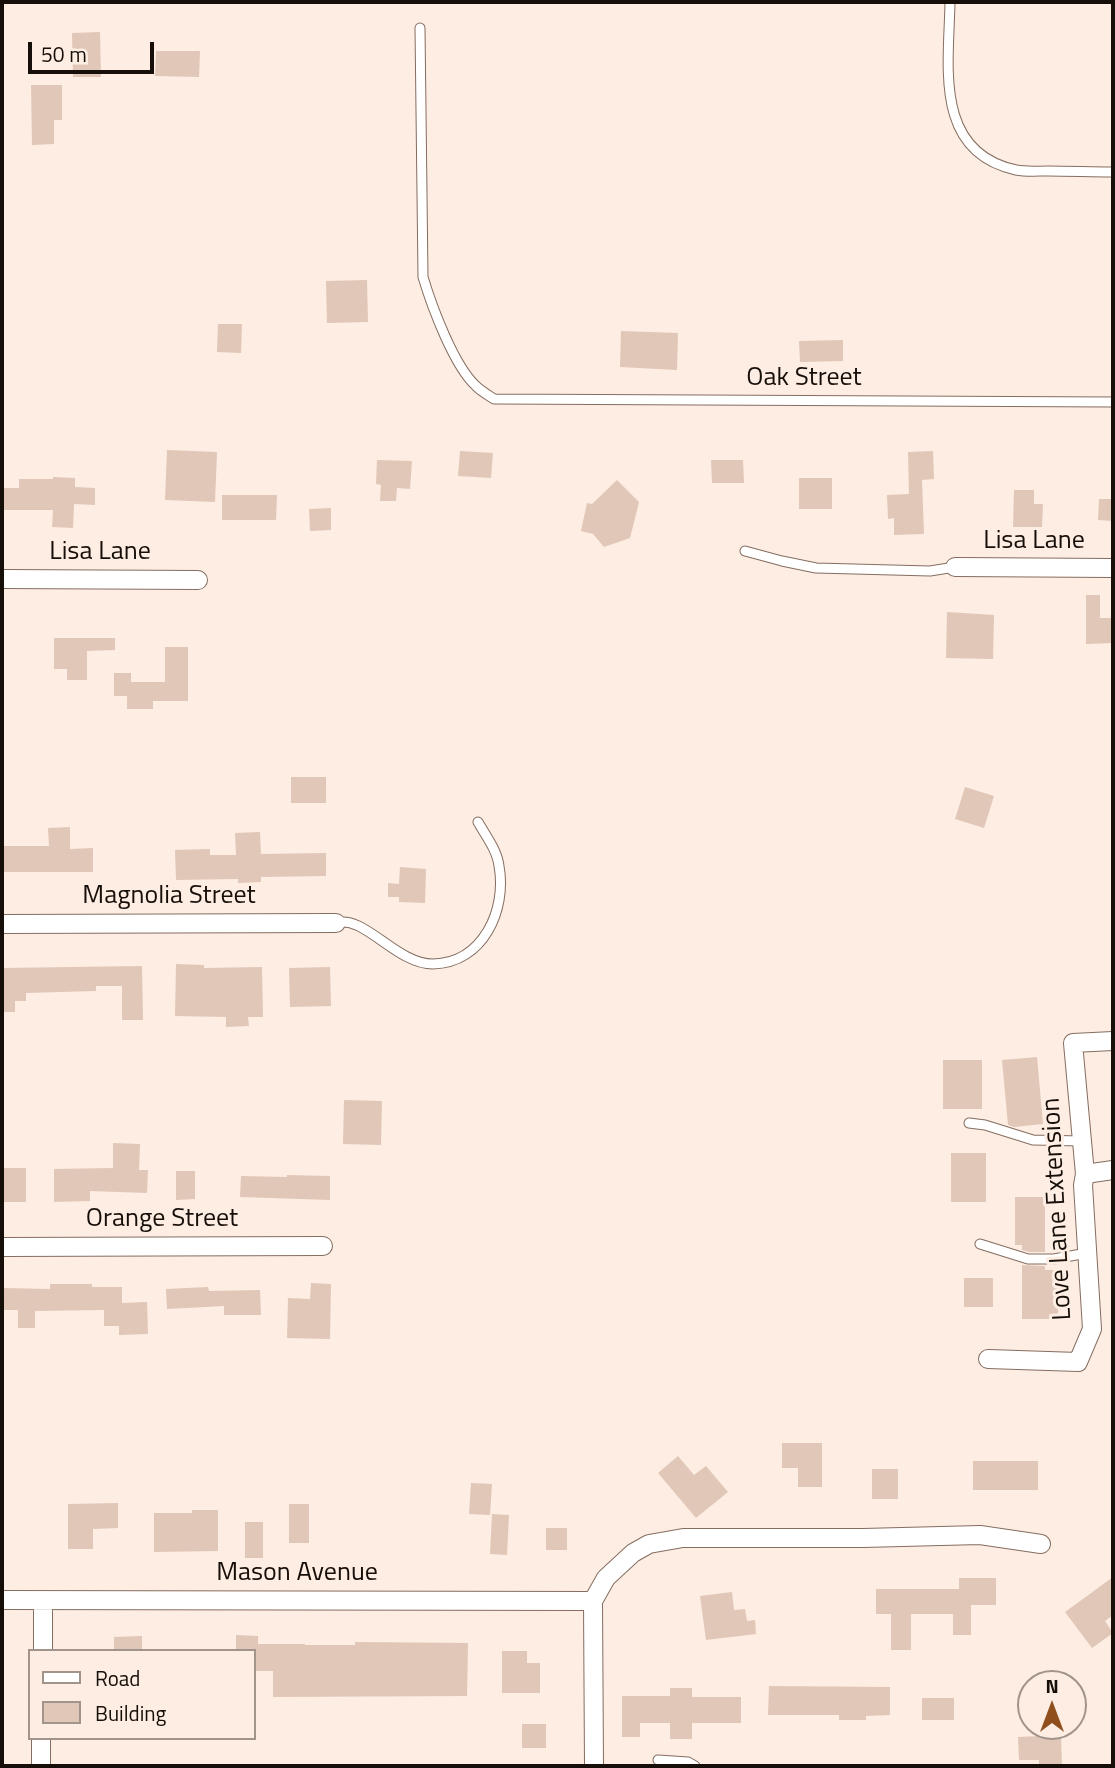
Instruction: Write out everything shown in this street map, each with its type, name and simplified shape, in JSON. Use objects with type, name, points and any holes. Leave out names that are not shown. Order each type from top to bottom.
[{"type":"street","name":"Lisa Lane","points":[[955,567],[1113,568]]},
{"type":"street","name":"Lisa Lane","points":[[2,579],[198,580]]},
{"type":"street","name":"Magnolia Street","points":[[2,925],[336,923]]},
{"type":"street","name":"Love Lane Extension","points":[[988,1359],[1078,1362],[1093,1329],[1083,1185],[1085,1174],[1073,1043],[1113,1041]]},
{"type":"street","points":[[1085,1174],[1113,1170]]},
{"type":"street","name":"Orange Street","points":[[2,1247],[323,1246]]},
{"type":"street","points":[[594,1766],[593,1601],[606,1578],[634,1553],[649,1544],[684,1538],[980,1535],[1041,1544]]},
{"type":"street","name":"Mason Avenue","points":[[2,1600],[593,1601]]},
{"type":"street","points":[[43,1600],[43,1649]]},
{"type":"street","points":[[41,1740],[41,1766]]},
{"type":"lane","points":[[950,2],[949,88],[960,133],[974,150],[1001,166],[1019,170],[1113,172]]},
{"type":"lane","name":"Oak Street","points":[[420,28],[423,277],[432,307],[465,372],[476,386],[494,399],[1113,402]]},
{"type":"lane","points":[[745,551],[816,568],[930,571],[955,567]]},
{"type":"lane","points":[[336,923],[348,921],[359,925],[400,954],[431,964],[461,958],[475,949],[492,924],[501,891],[500,867],[496,853],[478,822]]},
{"type":"lane","points":[[969,1123],[985,1125],[1033,1140],[1082,1141]]},
{"type":"lane","points":[[979,1244],[1028,1259],[1054,1259],[1087,1253]]},
{"type":"lane","points":[[658,1760],[688,1762],[695,1766]]},
{"type":"building","points":[[100,32],[101,77],[73,77],[72,33]]},
{"type":"building","points":[[156,51],[200,51],[199,77],[155,76]]},
{"type":"building","points":[[31,85],[62,85],[62,120],[54,120],[54,144],[32,145]]},
{"type":"building","points":[[367,280],[368,322],[327,323],[326,281]]},
{"type":"building","points":[[218,324],[242,324],[241,353],[217,352]]},
{"type":"building","points":[[621,331],[678,333],[677,370],[620,367]]},
{"type":"building","points":[[843,340],[843,361],[800,362],[799,341]]},
{"type":"building","points":[[167,450],[217,452],[215,502],[165,500]]},
{"type":"building","points":[[460,451],[493,453],[491,478],[458,476]]},
{"type":"building","points":[[933,451],[934,479],[922,480],[924,534],[894,535],[894,518],[888,519],[887,495],[909,494],[908,452]]},
{"type":"building","points":[[377,460],[412,461],[410,489],[397,488],[396,501],[380,501],[381,485],[376,484]]},
{"type":"building","points":[[711,460],[743,460],[744,483],[712,483]]},
{"type":"building","points":[[75,478],[75,487],[95,488],[95,505],[74,504],[73,528],[52,527],[53,510],[2,510],[2,488],[19,488],[19,479]]},
{"type":"building","points":[[799,478],[832,478],[832,509],[799,509]]},
{"type":"building","points":[[617,480],[639,502],[630,538],[604,547],[593,534],[581,531],[587,503],[592,504]]},
{"type":"building","points":[[1014,490],[1034,490],[1034,504],[1043,504],[1042,527],[1013,527]]},
{"type":"building","points":[[222,495],[277,495],[276,520],[222,520]]},
{"type":"building","points":[[1099,499],[1113,499],[1113,521],[1098,520]]},
{"type":"building","points":[[331,508],[331,530],[310,531],[309,509]]},
{"type":"building","points":[[1086,595],[1100,595],[1100,618],[1113,618],[1113,643],[1086,644]]},
{"type":"building","points":[[947,612],[994,615],[993,659],[946,658]]},
{"type":"building","points":[[54,638],[115,638],[115,650],[87,651],[87,680],[67,680],[67,669],[54,669]]},
{"type":"building","points":[[165,647],[188,647],[188,701],[153,701],[153,709],[127,709],[127,696],[114,696],[114,673],[131,673],[131,682],[165,682]]},
{"type":"building","points":[[291,777],[326,777],[326,803],[291,803]]},
{"type":"building","points":[[965,787],[994,796],[984,828],[955,819]]},
{"type":"building","points":[[70,827],[70,849],[93,848],[93,872],[2,872],[2,846],[49,846],[48,828]]},
{"type":"building","points":[[260,832],[261,854],[326,853],[326,876],[261,877],[261,882],[238,883],[238,879],[176,880],[175,850],[210,849],[210,855],[236,855],[235,833]]},
{"type":"building","points":[[400,867],[426,869],[425,903],[399,902],[399,897],[388,897],[388,883],[399,884]]},
{"type":"building","points":[[176,964],[204,965],[204,968],[262,967],[263,1017],[248,1017],[249,1026],[226,1027],[226,1017],[175,1016]]},
{"type":"building","points":[[142,966],[143,1020],[122,1020],[122,986],[96,986],[96,991],[26,993],[26,1001],[15,1001],[15,1012],[2,1012],[2,968]]},
{"type":"building","points":[[330,967],[331,1006],[290,1007],[289,968]]},
{"type":"building","points":[[1037,1057],[1043,1124],[1014,1127],[1008,1125],[1002,1060]]},
{"type":"building","points":[[943,1060],[982,1060],[982,1109],[943,1109]]},
{"type":"building","points":[[344,1100],[382,1101],[381,1145],[343,1144]]},
{"type":"building","points":[[113,1143],[140,1144],[139,1170],[148,1170],[147,1193],[90,1191],[90,1201],[54,1202],[54,1169],[113,1168]]},
{"type":"building","points":[[951,1153],[986,1153],[986,1202],[951,1202]]},
{"type":"building","points":[[2,1168],[26,1168],[26,1202],[2,1202]]},
{"type":"building","points":[[176,1171],[195,1171],[195,1199],[176,1200]]},
{"type":"building","points":[[241,1176],[330,1176],[330,1200],[240,1197]]},
{"type":"building","points":[[1015,1197],[1045,1197],[1045,1252],[1029,1252],[1022,1250],[1022,1245],[1015,1245]]},
{"type":"building","points":[[1022,1265],[1045,1266],[1045,1270],[1058,1270],[1058,1319],[1022,1319]]},
{"type":"building","points":[[964,1278],[993,1278],[993,1307],[964,1307]]},
{"type":"building","points":[[311,1283],[331,1284],[330,1339],[287,1338],[288,1298],[310,1299]]},
{"type":"building","points":[[50,1284],[122,1287],[122,1303],[147,1302],[148,1334],[119,1335],[119,1326],[104,1326],[104,1310],[35,1311],[35,1328],[18,1328],[18,1310],[2,1310],[2,1288],[50,1289]]},
{"type":"building","points":[[208,1287],[209,1291],[260,1290],[261,1315],[224,1315],[224,1306],[167,1309],[166,1289]]},
{"type":"building","points":[[782,1443],[822,1443],[822,1487],[798,1487],[798,1468],[782,1468]]},
{"type":"building","points":[[678,1456],[694,1475],[706,1466],[728,1492],[696,1518],[658,1473]]},
{"type":"building","points":[[973,1461],[1038,1461],[1038,1490],[973,1490]]},
{"type":"building","points":[[872,1469],[898,1469],[898,1499],[872,1499]]},
{"type":"building","points":[[471,1483],[492,1484],[490,1515],[469,1514]]},
{"type":"building","points":[[118,1503],[118,1528],[93,1529],[93,1549],[68,1549],[68,1504]]},
{"type":"building","points":[[289,1504],[309,1504],[309,1543],[289,1543]]},
{"type":"building","points":[[192,1510],[218,1510],[218,1551],[154,1552],[154,1513],[192,1513]]},
{"type":"building","points":[[492,1514],[509,1515],[507,1555],[490,1554]]},
{"type":"building","points":[[245,1522],[263,1522],[263,1558],[245,1558]]},
{"type":"building","points":[[546,1528],[567,1528],[567,1550],[546,1550]]},
{"type":"building","points":[[1113,1577],[1113,1615],[1105,1621],[1113,1633],[1092,1648],[1065,1612]]},
{"type":"building","points":[[959,1578],[996,1578],[996,1605],[971,1605],[971,1635],[953,1635],[953,1614],[911,1614],[911,1650],[891,1650],[891,1614],[876,1614],[876,1589],[959,1589]]},
{"type":"building","points":[[732,1592],[734,1610],[745,1609],[747,1621],[755,1620],[756,1634],[706,1640],[700,1596]]},
{"type":"building","points":[[236,1635],[258,1636],[258,1644],[468,1643],[467,1696],[273,1697],[273,1671],[256,1671],[256,1649],[236,1649]]},
{"type":"building","points":[[142,1636],[142,1649],[114,1649],[114,1637]]},
{"type":"building","points":[[502,1651],[527,1651],[527,1663],[540,1663],[540,1693],[502,1693]]},
{"type":"building","points":[[769,1686],[890,1687],[890,1715],[866,1716],[866,1720],[839,1720],[839,1715],[768,1715]]},
{"type":"building","points":[[670,1688],[692,1688],[692,1697],[741,1697],[741,1723],[692,1723],[692,1739],[670,1739],[670,1723],[640,1723],[640,1737],[622,1737],[622,1696],[670,1696]]},
{"type":"building","points":[[922,1698],[954,1698],[954,1720],[922,1720]]},
{"type":"building","points":[[522,1724],[546,1724],[546,1748],[522,1748]]},
{"type":"building","points":[[1018,1740],[1061,1740],[1062,1766],[1039,1766],[1039,1760],[1019,1760]]}]
